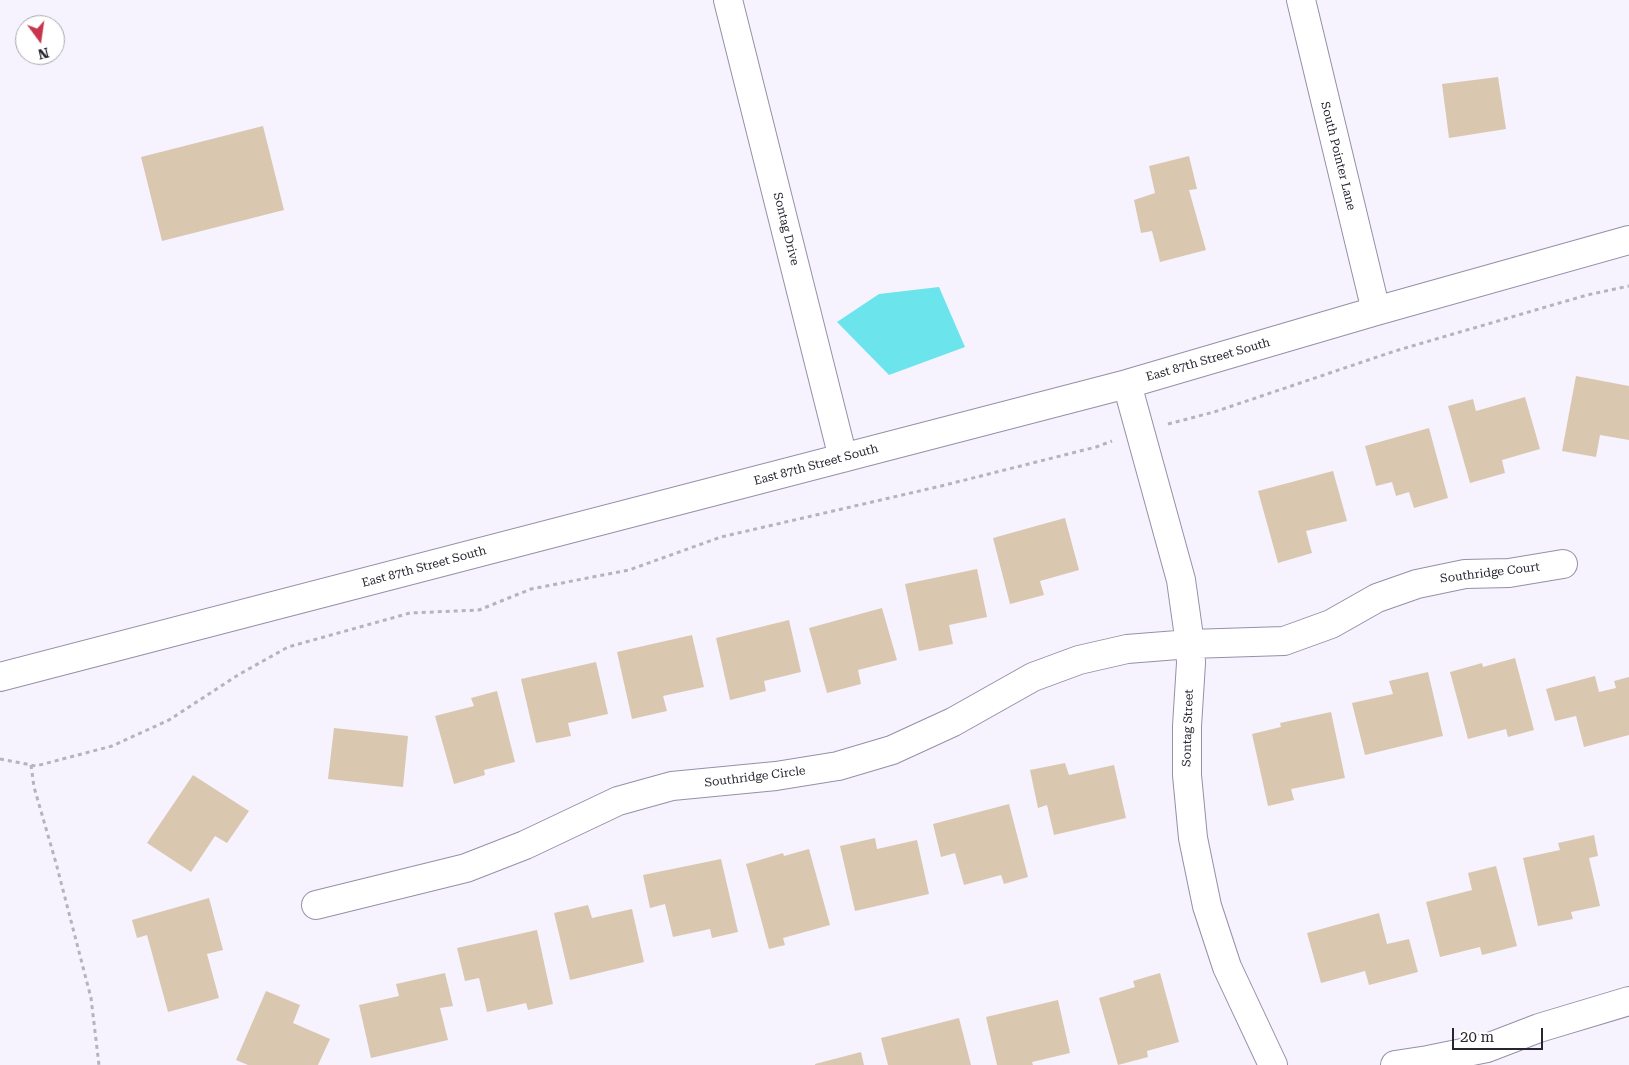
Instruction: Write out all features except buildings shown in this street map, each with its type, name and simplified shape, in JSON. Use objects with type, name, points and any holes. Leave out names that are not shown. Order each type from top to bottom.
[{"type":"street","name":"Sontag Drive","points":[[728,0],[843,458]]},
{"type":"street","name":"South Pointer Lane","points":[[1300,0],[1376,311]]},
{"type":"street","name":"East 87th Street South","points":[[0,677],[1127,384],[1376,311],[1629,240]]},
{"type":"street","name":"Sontag Street","points":[[1127,384],[1181,580],[1191,663],[1187,726],[1187,776],[1193,838],[1207,906],[1227,967],[1273,1065]]},
{"type":"street","name":"Southridge Court","points":[[1190,644],[1284,641],[1331,624],[1377,598],[1417,584],[1465,574],[1510,573],[1563,564]]},
{"type":"street","name":"Southridge Circle","points":[[316,905],[466,868],[525,845],[618,801],[672,786],[785,775],[838,766],[892,750],[953,722],[1033,677],[1079,660],[1127,649],[1190,644]]},
{"type":"street","points":[[1395,1065],[1487,1048],[1539,1028],[1629,1001]]},
{"type":"path","points":[[0,759],[36,766],[112,746],[169,720],[238,674],[288,647],[410,613],[478,610],[530,589],[629,570],[721,538],[940,486],[1096,446],[1140,431],[1214,412],[1395,351],[1577,298],[1629,286]]},
{"type":"path","points":[[31,765],[34,787],[91,998],[99,1065]]},
{"type":"water","points":[[939,287],[965,347],[889,375],[837,322],[879,294]]}]
